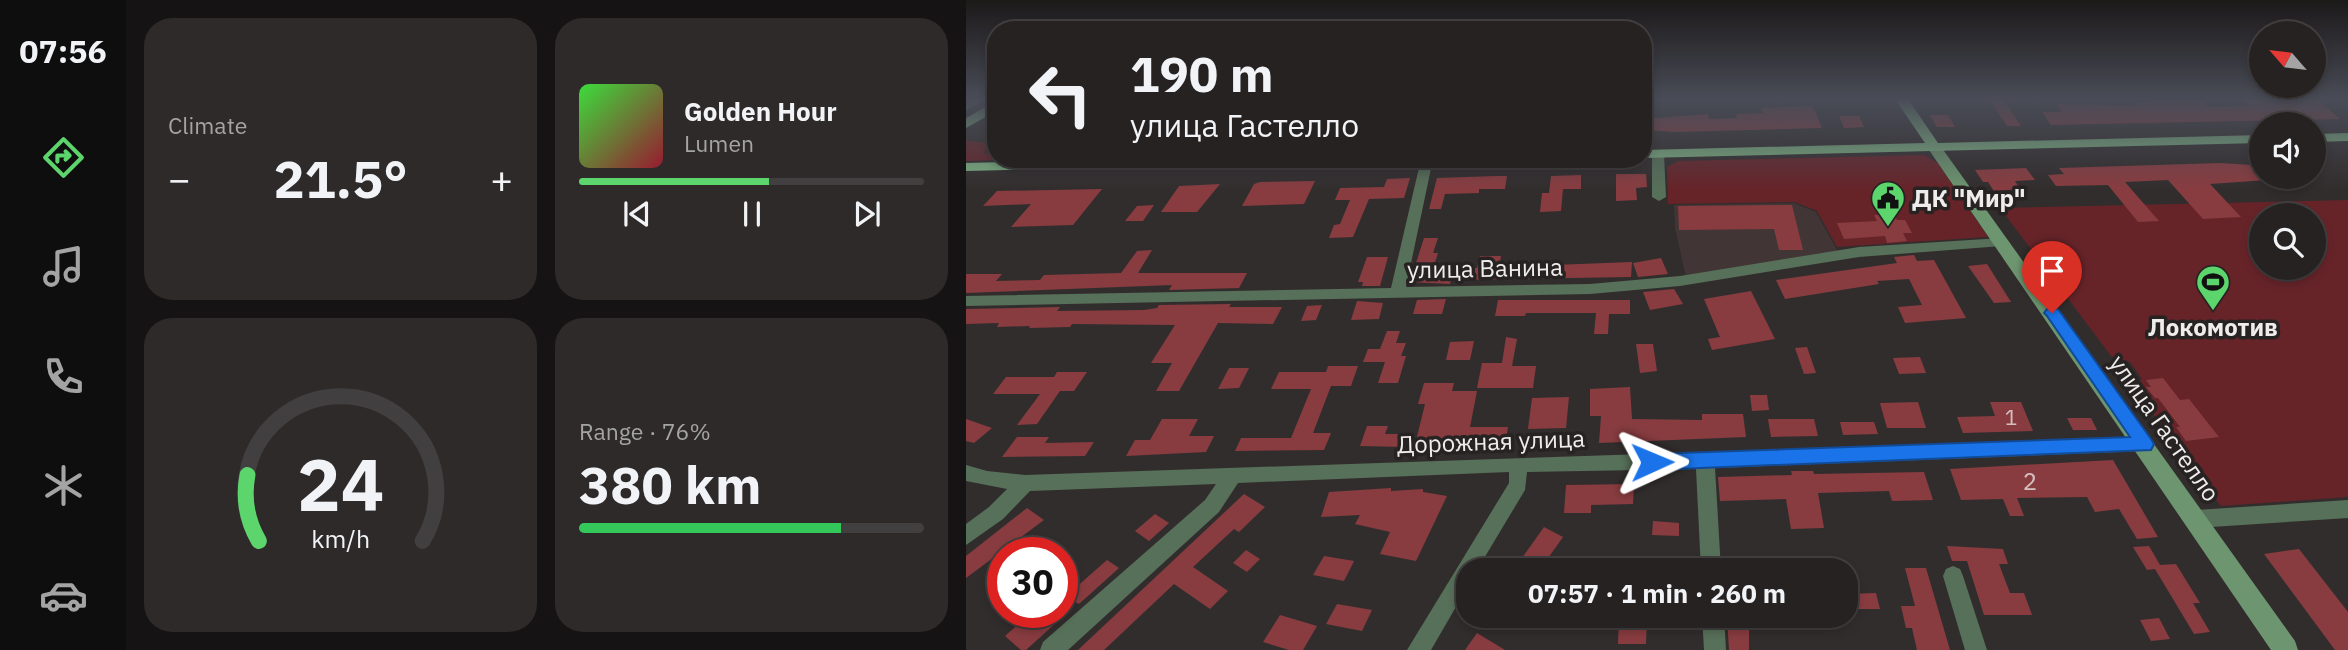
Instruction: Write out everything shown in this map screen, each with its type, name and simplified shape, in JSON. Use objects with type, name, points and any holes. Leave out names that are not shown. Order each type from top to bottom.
[{"type":"main road","name":"улица Гастелло","points":[[1922,129],[1934,146]]},
{"type":"main road","points":[[2326,138],[2348,137]]},
{"type":"main road","points":[[1652,154],[2249,139]]},
{"type":"main road","points":[[966,167],[987,167]]},
{"type":"street","name":"улица Гастелло","points":[[1934,146],[2145,444],[2286,650]]},
{"type":"street","points":[[1658,154],[1660,197]]},
{"type":"street","points":[[1398,292],[1425,168]]},
{"type":"street","name":"улица Ванина","points":[[966,301],[1603,288],[1680,281],[1860,252],[2002,242]]},
{"type":"street","name":"Дорожная улица","points":[[966,473],[987,479],[1025,483],[2145,444]]},
{"type":"street","points":[[1705,461],[1710,558]]},
{"type":"street","points":[[1418,650],[1518,484],[1518,464]]},
{"type":"street","points":[[1051,650],[1212,506],[1233,475]]},
{"type":"street","points":[[966,536],[996,513],[1025,483]]},
{"type":"street","points":[[2196,519],[2348,509]]},
{"type":"street","points":[[1952,576],[1976,650]]},
{"type":"street","points":[[1714,628],[1715,650]]},
{"type":"shaded area","points":[[966,140],[987,143],[987,149],[983,153],[987,153],[987,160],[966,161]]},
{"type":"shaded area","points":[[1924,155],[1938,163],[1988,237],[1837,247],[1817,211],[1795,202],[1668,204],[1667,167],[1678,161]]},
{"type":"shaded area","name":"Локомотив","points":[[2348,200],[2348,497],[2221,506],[2134,388],[2142,379],[2130,362],[2111,356],[2000,208]]},
{"type":"shaded area","points":[[1794,203],[1816,212],[1838,252],[1686,277],[1675,228],[1674,205]]},
{"type":"building","points":[[1652,129],[1773,129],[1675,132]]},
{"type":"building","points":[[2220,163],[2249,165],[2249,181],[2210,184],[2241,217],[2203,219],[2168,180],[2125,182],[2159,221],[2138,222],[2108,185],[2056,186],[2048,175],[2064,174],[2059,168]]},
{"type":"building","points":[[2026,168],[2035,180],[2015,181],[2020,189],[1994,191],[1988,182],[1983,182],[1975,170]]},
{"type":"building","points":[[1616,174],[1646,174],[1647,187],[1636,188],[1637,200],[1616,201]]},
{"type":"building","points":[[1581,175],[1581,189],[1563,189],[1561,211],[1540,212],[1542,193],[1549,193],[1551,176]]},
{"type":"building","points":[[1507,176],[1505,189],[1479,189],[1479,193],[1445,194],[1441,209],[1429,209],[1437,178]]},
{"type":"building","points":[[1410,178],[1404,198],[1369,199],[1353,237],[1329,238],[1334,225],[1340,224],[1350,200],[1335,200],[1340,188],[1384,187],[1387,179]]},
{"type":"building","points":[[1315,181],[1304,204],[1242,206],[1254,184]]},
{"type":"building","points":[[1220,184],[1197,212],[1161,212],[1179,186]]},
{"type":"building","points":[[1102,189],[1073,225],[1011,227],[1031,204],[983,206],[997,191]]},
{"type":"building","points":[[1154,205],[1143,221],[1125,221],[1137,206]]},
{"type":"building","points":[[1792,205],[1803,250],[1779,250],[1774,229],[1679,230],[1678,206]]},
{"type":"building","points":[[1894,214],[1897,220],[1905,220],[1912,233],[1903,233],[1907,241],[1887,243],[1885,236],[1844,239],[1837,223],[1877,221],[1874,215]]},
{"type":"building","points":[[1424,238],[1438,238],[1433,253],[1438,253],[1433,269],[1477,268],[1480,256],[1501,256],[1500,262],[1554,261],[1554,265],[1632,262],[1631,277],[1451,280],[1450,284],[1410,282]]},
{"type":"building","points":[[1152,250],[1138,273],[1247,273],[1239,288],[1169,290],[1172,285],[966,293],[966,274],[1002,274],[996,281],[1040,280],[1044,275],[1121,273],[1137,251]]},
{"type":"building","points":[[1914,255],[1917,261],[1934,260],[1966,318],[1905,323],[1898,307],[1922,305],[1909,279],[1877,281],[1879,284],[1785,299],[1776,280],[1897,263],[1894,257]]},
{"type":"building","points":[[1367,257],[1388,257],[1380,286],[1362,286],[1363,282],[1358,282]]},
{"type":"building","points":[[1661,258],[1668,274],[1638,277],[1633,263]]},
{"type":"building","points":[[1987,264],[2011,302],[1994,303],[1968,266]]},
{"type":"building","points":[[1674,289],[1683,304],[1650,310],[1643,292]]},
{"type":"building","points":[[1751,291],[1775,339],[1712,350],[1708,339],[1720,337],[1704,299]]},
{"type":"building","points":[[1446,299],[1442,314],[1413,314],[1417,300]]},
{"type":"building","points":[[1498,300],[1630,300],[1630,314],[1609,314],[1608,334],[1594,334],[1596,313],[1495,316]]},
{"type":"building","points":[[1357,301],[1383,303],[1379,319],[1351,320]]},
{"type":"building","points":[[1231,304],[1229,307],[1282,307],[1273,324],[1218,323],[1179,391],[1156,391],[1172,363],[1151,363],[1175,325],[1072,324],[1070,327],[1029,328],[1030,326],[997,327],[999,323],[966,324],[966,309],[1060,307],[1057,311],[1144,310],[1157,308],[1159,305]]},
{"type":"building","points":[[1322,305],[1316,320],[1301,321],[1307,306]]},
{"type":"building","points":[[1387,331],[1400,331],[1396,343],[1406,343],[1401,356],[1406,356],[1398,383],[1378,383],[1385,362],[1363,362],[1368,349],[1380,349]]},
{"type":"building","points":[[1506,337],[1517,339],[1512,366],[1536,366],[1533,388],[1477,388],[1482,363],[1502,363]]},
{"type":"building","points":[[1474,341],[1470,360],[1446,360],[1450,342]]},
{"type":"building","points":[[1636,344],[1653,344],[1657,371],[1640,373]]},
{"type":"building","points":[[1807,347],[1816,373],[1804,374],[1795,348]]},
{"type":"building","points":[[1920,357],[1926,373],[1899,374],[1893,358]]},
{"type":"building","points":[[1328,366],[1358,366],[1351,386],[1331,386],[1313,433],[1331,433],[1324,450],[1235,451],[1241,438],[1291,438],[1311,389],[1271,389],[1279,372],[1326,372]]},
{"type":"building","points":[[1229,368],[1249,368],[1239,388],[1218,389]]},
{"type":"building","points":[[1057,372],[1087,372],[1074,391],[1060,391],[1037,424],[1017,425],[1040,394],[993,394],[1006,377],[1054,377]]},
{"type":"building","points":[[2163,378],[2180,400],[2189,399],[2219,437],[2186,441],[2176,427],[2180,427],[2146,387],[2151,387],[2146,380]]},
{"type":"building","points":[[1424,383],[1454,383],[1452,391],[1477,391],[1470,427],[1508,427],[1505,445],[1415,445],[1425,404],[1418,404]]},
{"type":"building","points":[[1630,387],[1632,419],[1702,420],[1702,414],[1743,414],[1746,437],[1599,443],[1601,416],[1590,416],[1590,389]]},
{"type":"building","points":[[1750,395],[1767,395],[1769,410],[1752,411]]},
{"type":"building","points":[[1569,397],[1566,428],[1528,429],[1532,398]]},
{"type":"building","points":[[1918,402],[1926,428],[1887,428],[1880,403]]},
{"type":"building","points":[[1990,402],[2021,402],[2033,431],[1963,433],[1957,417],[1995,416]]},
{"type":"building","points":[[2067,418],[2091,418],[2097,430],[2073,430]]},
{"type":"building","points":[[966,419],[992,428],[974,443],[966,441]]},
{"type":"building","points":[[1162,419],[1198,419],[1189,436],[1214,436],[1206,452],[1126,456],[1135,440],[1150,440]]},
{"type":"building","points":[[1768,419],[1814,419],[1818,436],[1771,437]]},
{"type":"building","points":[[1840,422],[1874,422],[1878,434],[1843,435]]},
{"type":"building","points":[[1367,426],[1388,426],[1385,434],[1409,434],[1406,447],[1360,446]]},
{"type":"building","points":[[1017,437],[1049,437],[1045,443],[1094,442],[1085,456],[1002,457]]},
{"type":"building","points":[[2113,460],[2158,537],[2137,539],[2119,509],[2095,512],[2087,497],[2017,498],[2024,516],[2010,516],[2003,499],[1961,500],[1950,469]]},
{"type":"building","points":[[1791,471],[1813,471],[1814,474],[1924,472],[1933,500],[1892,501],[1889,491],[1818,493],[1824,528],[1791,529],[1786,499],[1720,501],[1718,477],[1792,475]]},
{"type":"building","points":[[1634,484],[1633,504],[1591,505],[1591,513],[1564,513],[1566,485]]},
{"type":"building","points":[[1391,488],[1391,491],[1423,489],[1423,492],[1447,496],[1416,561],[1380,554],[1390,532],[1355,524],[1360,515],[1321,517],[1329,492]]},
{"type":"building","points":[[1244,494],[1265,507],[1239,532],[1234,529],[1193,567],[1228,591],[1210,609],[1174,584],[1104,650],[1078,650]]},
{"type":"building","points":[[1027,508],[1044,520],[1021,537],[990,537]]},
{"type":"building","points":[[1155,514],[1169,523],[1149,541],[1135,531]]},
{"type":"building","points":[[1653,521],[1679,523],[1679,536],[1652,535]]},
{"type":"building","points":[[1544,527],[1563,537],[1548,558],[1522,558]]},
{"type":"building","points":[[987,539],[987,562],[966,578],[966,556]]},
{"type":"building","points":[[1947,546],[2003,549],[2008,564],[1999,564],[2010,593],[2024,593],[2032,615],[1984,615],[1967,561],[1952,561]]},
{"type":"building","points":[[2149,546],[2160,565],[2176,564],[2200,603],[2193,603],[2210,632],[2194,634],[2155,569],[2147,570],[2133,547]]},
{"type":"building","points":[[2299,549],[2348,612],[2348,650],[2335,650],[2264,554]]},
{"type":"building","points":[[1246,550],[1260,559],[1247,572],[1233,563]]},
{"type":"building","points":[[1324,556],[1354,561],[1344,581],[1313,575]]},
{"type":"building","points":[[1107,560],[1119,568],[1079,604],[1078,586]]},
{"type":"building","points":[[1905,568],[1926,568],[1950,650],[1917,650],[1912,628],[1906,628],[1901,606],[1915,606]]},
{"type":"building","points":[[1876,593],[1880,609],[1858,609],[1858,594]]},
{"type":"building","points":[[1337,604],[1372,610],[1362,631],[1326,624]]},
{"type":"building","points":[[1280,615],[1317,626],[1303,650],[1289,650],[1263,642]]},
{"type":"building","points":[[2159,618],[2170,639],[2151,641],[2140,620]]},
{"type":"building","points":[[1014,628],[1050,628],[1026,650],[1021,650],[1005,636]]},
{"type":"building","points":[[1619,628],[1647,628],[1646,644],[1618,644]]},
{"type":"building","points":[[1728,628],[1749,628],[1749,650],[1729,650]]},
{"type":"building","points":[[1477,633],[1505,650],[1465,650]]},
{"type":"place","name":"ДК \"Мир\"","points":[[1888,228]]},
{"type":"place","name":"Локомотив","points":[[2213,312]]},
{"type":"route","points":[[1652,462],[2145,444],[2052,313]]}]
